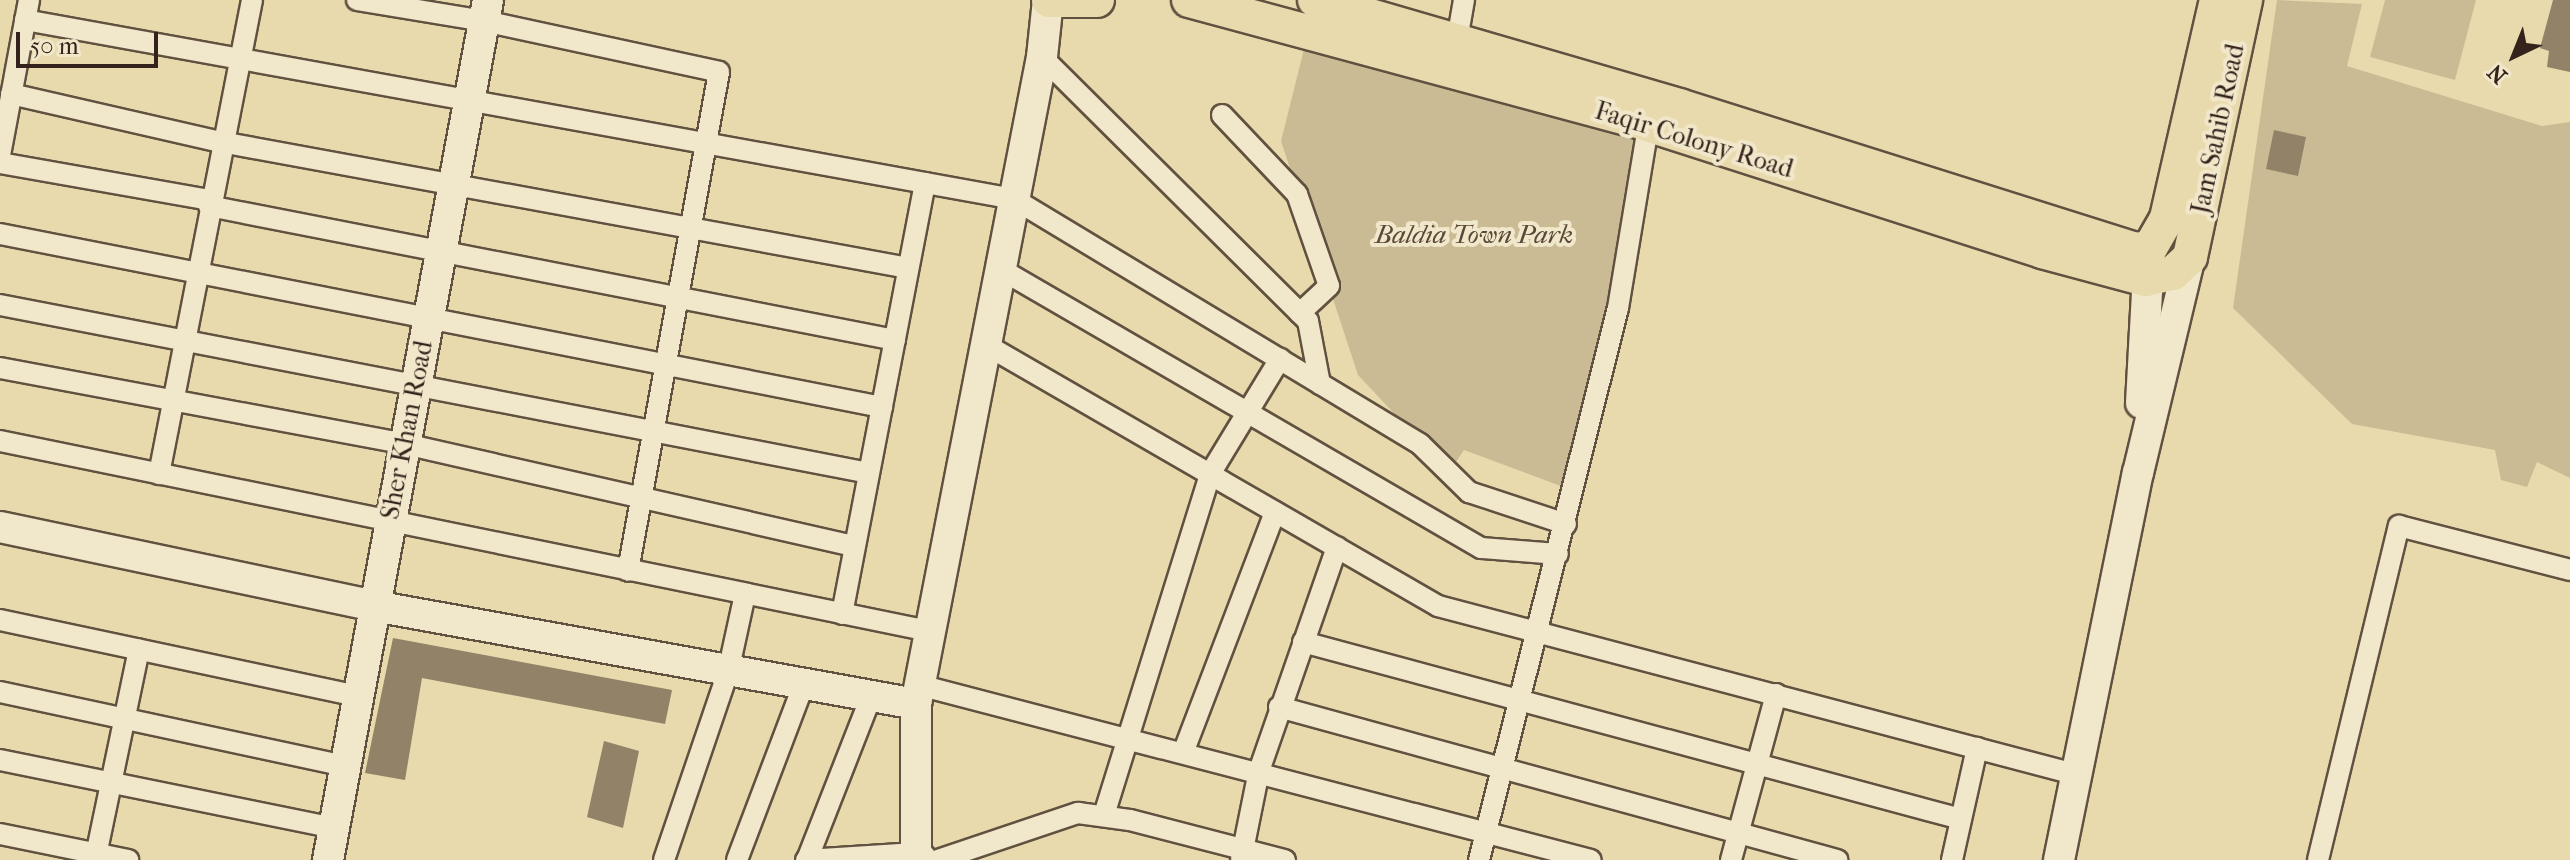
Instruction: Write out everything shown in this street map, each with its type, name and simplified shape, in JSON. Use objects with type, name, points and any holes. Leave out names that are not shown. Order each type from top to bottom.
[{"type":"main road","points":[[1048,0],[1097,0]]},
{"type":"main road","name":"Faqir Colony Road","points":[[1189,0],[1651,112],[2118,246],[2148,264],[2173,273],[2190,257]]},
{"type":"main road","name":"Faqir Colony Road","points":[[1315,0],[1457,40],[1651,112]]},
{"type":"main road","name":"Jam Sahib Road","points":[[2148,264],[2171,205],[2217,0]]},
{"type":"main road","name":"Jam Sahib Road","points":[[2190,257],[2245,0]]},
{"type":"street","points":[[159,474],[221,142],[252,0]]},
{"type":"street","points":[[357,0],[486,10],[719,72],[628,571]]},
{"type":"street","points":[[926,858],[918,694],[988,346],[1042,57],[1048,0]]},
{"type":"street","points":[[1457,40],[1464,0]]},
{"type":"street","points":[[0,155],[27,10],[239,59],[1014,199],[1420,444],[1469,492],[1566,524]]},
{"type":"street","name":"Sher Khan Road","points":[[333,851],[374,606],[486,10]]},
{"type":"street","points":[[1042,57],[1308,321],[1320,384]]},
{"type":"street","points":[[11,94],[221,142],[908,268]]},
{"type":"street","points":[[1479,860],[1523,700],[1618,308],[1651,112]]},
{"type":"street","points":[[1222,115],[1297,194],[1329,286],[1300,313]]},
{"type":"street","points":[[0,163],[895,340]]},
{"type":"street","points":[[842,614],[925,183]]},
{"type":"street","points":[[0,234],[882,407]]},
{"type":"street","points":[[2059,860],[2138,473],[2190,257]]},
{"type":"street","points":[[2138,473],[2148,264]]},
{"type":"street","points":[[1002,270],[1481,548],[1558,554]]},
{"type":"street","points":[[0,305],[869,473]]},
{"type":"street","points":[[988,346],[1438,606],[2078,775]]},
{"type":"street","points":[[1104,815],[1125,739],[1210,474],[1280,359]]},
{"type":"street","points":[[0,368],[405,444],[855,546]]},
{"type":"street","points":[[0,441],[929,631]]},
{"type":"street","points":[[1183,753],[1275,512]]},
{"type":"street","points":[[2318,860],[2399,526],[2570,570]]},
{"type":"street","points":[[0,527],[374,606],[803,686],[871,697],[918,694],[1259,771],[1591,860]]},
{"type":"street","points":[[1242,854],[1259,771],[1337,547]]},
{"type":"street","points":[[664,860],[728,672],[745,594]]},
{"type":"street","points":[[0,620],[358,696]]},
{"type":"street","points":[[1303,642],[1961,819]]},
{"type":"street","points":[[96,857],[139,650]]},
{"type":"street","points":[[737,860],[803,686]]},
{"type":"street","points":[[0,692],[345,766]]},
{"type":"street","points":[[1731,860],[1776,694]]},
{"type":"street","points":[[871,697],[806,860],[926,858],[1060,817],[1104,815],[1242,854],[1285,860]]},
{"type":"street","points":[[1279,707],[1837,860]]},
{"type":"street","points":[[1952,860],[1977,748]]},
{"type":"street","points":[[0,760],[111,782],[333,851]]},
{"type":"street","points":[[0,834],[96,857],[128,860]]},
{"type":"green space","points":[[2277,0],[2362,4],[2347,66],[2542,126],[2570,122],[2570,478],[2537,462],[2527,487],[2501,480],[2495,450],[2352,424],[2233,308]]},
{"type":"green space","points":[[2385,0],[2476,0],[2455,80],[2370,57]]},
{"type":"green space","name":"Baldia Town Park","points":[[1309,29],[1647,124],[1574,491],[1464,450],[1449,472],[1358,375],[1281,141]]},
{"type":"building","points":[[2553,0],[2570,0],[2570,72],[2547,67],[2549,51],[2540,48]]},
{"type":"building","points":[[2274,130],[2306,137],[2298,176],[2266,169]]},
{"type":"building","points":[[393,638],[672,690],[665,724],[422,678],[405,780],[365,773]]},
{"type":"building","points":[[604,741],[639,751],[623,828],[587,817]]}]
